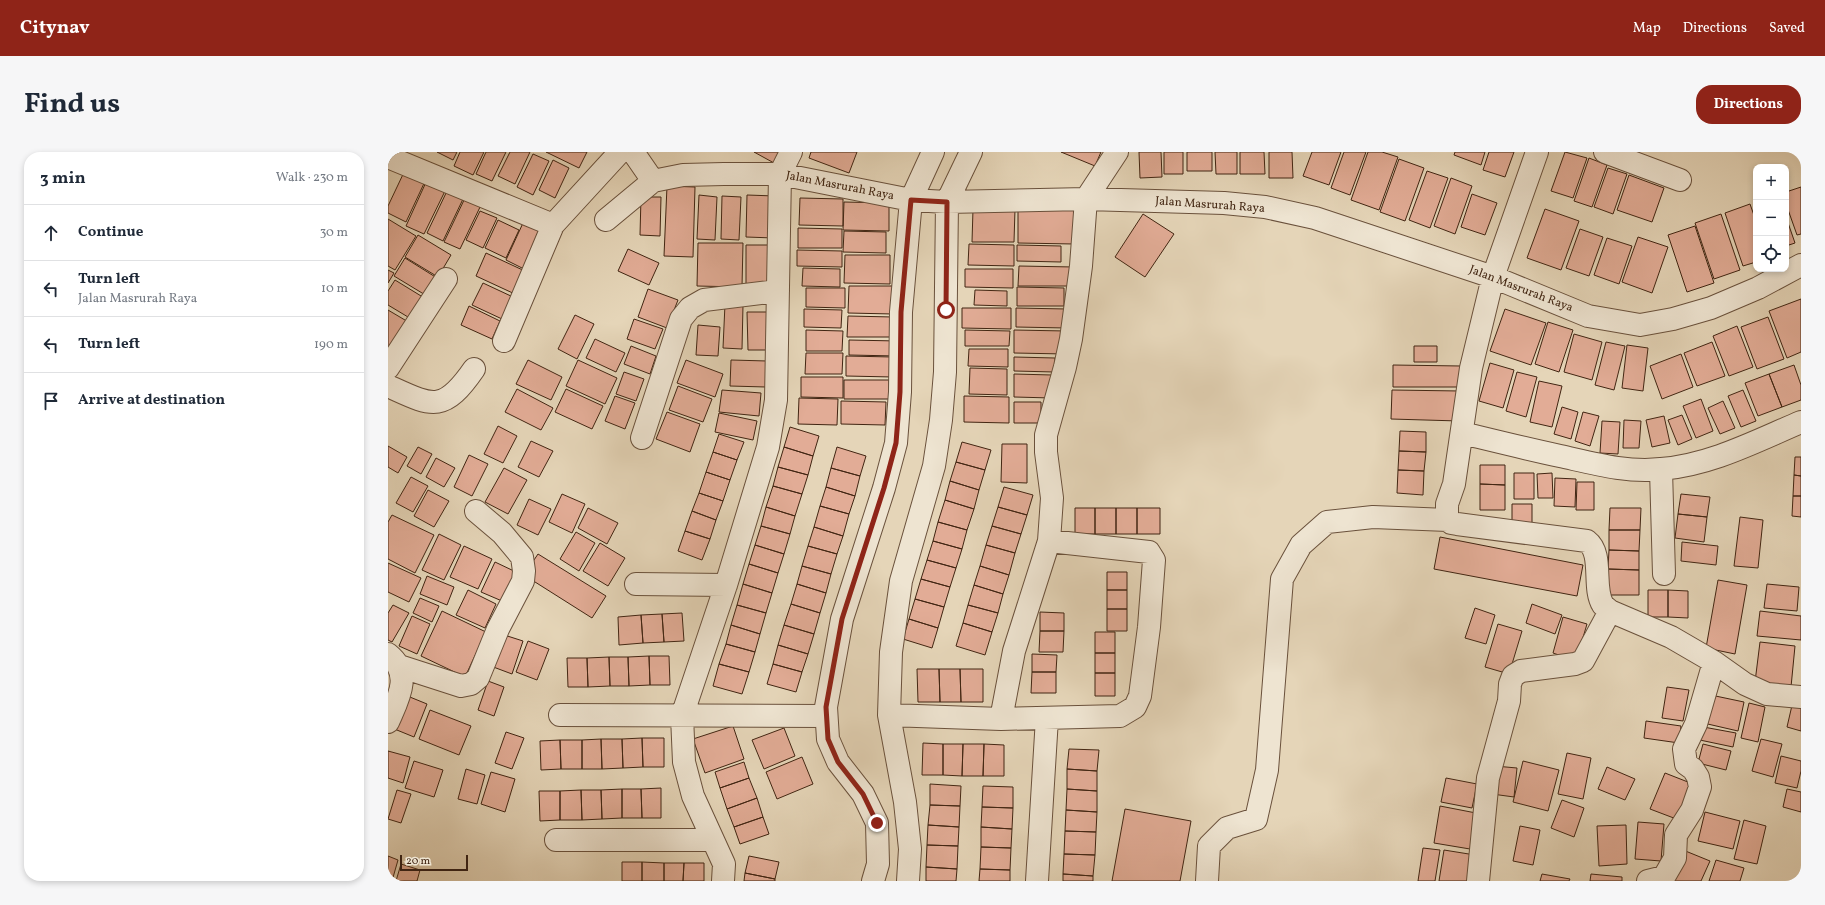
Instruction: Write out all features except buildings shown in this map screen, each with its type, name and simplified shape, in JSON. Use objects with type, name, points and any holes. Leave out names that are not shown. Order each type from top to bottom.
[{"type":"street","points":[[504,341],[553,224],[620,152]]},
{"type":"street","points":[[633,152],[653,182]]},
{"type":"street","points":[[724,881],[724,864],[693,796],[684,762],[682,716],[726,585],[768,447],[776,400],[780,174],[791,152]]},
{"type":"street","points":[[874,881],[878,864],[877,823],[863,794],[838,762],[828,739],[826,707],[842,619],[884,488],[896,443],[900,392],[901,312],[911,200],[933,152]]},
{"type":"street","points":[[908,881],[910,849],[905,802],[889,715],[891,652],[901,581],[934,466],[941,420],[945,372],[947,202],[971,152]]},
{"type":"street","points":[[1001,719],[1014,651],[1048,540],[1052,492],[1046,452],[1046,435],[1065,367],[1071,339],[1081,266],[1086,199],[1117,152]]},
{"type":"street","points":[[1537,152],[1493,277],[1471,368],[1448,515],[1451,523],[1587,540],[1593,545],[1603,604],[1610,612],[1671,637],[1714,662],[1745,684],[1768,694],[1801,697]]},
{"type":"street","points":[[1606,152],[1680,180]]},
{"type":"street","points":[[388,158],[553,224]]},
{"type":"street","name":"Jalan Masrurah Raya","points":[[606,220],[653,182],[683,175],[780,174],[911,200],[947,202],[1086,199],[1224,203],[1265,207],[1315,218],[1493,277],[1588,316],[1640,325],[1673,319],[1711,308],[1758,288],[1801,265]]},
{"type":"street","points":[[388,368],[446,279]]},
{"type":"street","points":[[642,438],[681,319],[690,308],[704,300],[778,291]]},
{"type":"street","points":[[388,386],[416,399],[431,403],[440,402],[452,396],[474,370]]},
{"type":"street","points":[[1462,433],[1600,465],[1632,469],[1661,470],[1696,463],[1727,454],[1801,422]]},
{"type":"street","points":[[1661,470],[1664,574]]},
{"type":"street","points":[[394,660],[462,686],[471,684],[478,678],[498,629],[523,580],[524,567],[522,557],[502,533],[476,511]]},
{"type":"street","points":[[1207,881],[1209,846],[1227,828],[1256,819],[1267,770],[1282,579],[1301,545],[1327,522],[1373,517],[1448,515]]},
{"type":"street","points":[[889,715],[1001,719],[1120,716],[1135,707],[1140,696],[1149,627],[1154,560],[1149,552],[1048,540]]},
{"type":"street","points":[[636,584],[726,585]]},
{"type":"street","points":[[1478,881],[1488,778],[1509,701],[1510,684],[1513,676],[1521,671],[1575,664],[1583,661],[1610,612]]},
{"type":"street","points":[[388,722],[401,692],[401,676],[394,660]]},
{"type":"street","points":[[1648,881],[1664,876],[1675,858],[1676,835],[1692,810],[1700,787],[1698,777],[1693,769],[1686,764],[1684,749],[1696,724],[1714,662]]},
{"type":"street","points":[[560,715],[826,716]]},
{"type":"street","points":[[1037,881],[1047,718]]},
{"type":"street","points":[[556,840],[713,840]]},
{"type":"route","points":[[877,823],[863,794],[838,762],[828,739],[826,707],[842,619],[884,488],[896,443],[900,392],[901,312],[911,200],[947,202],[946,310]]}]
